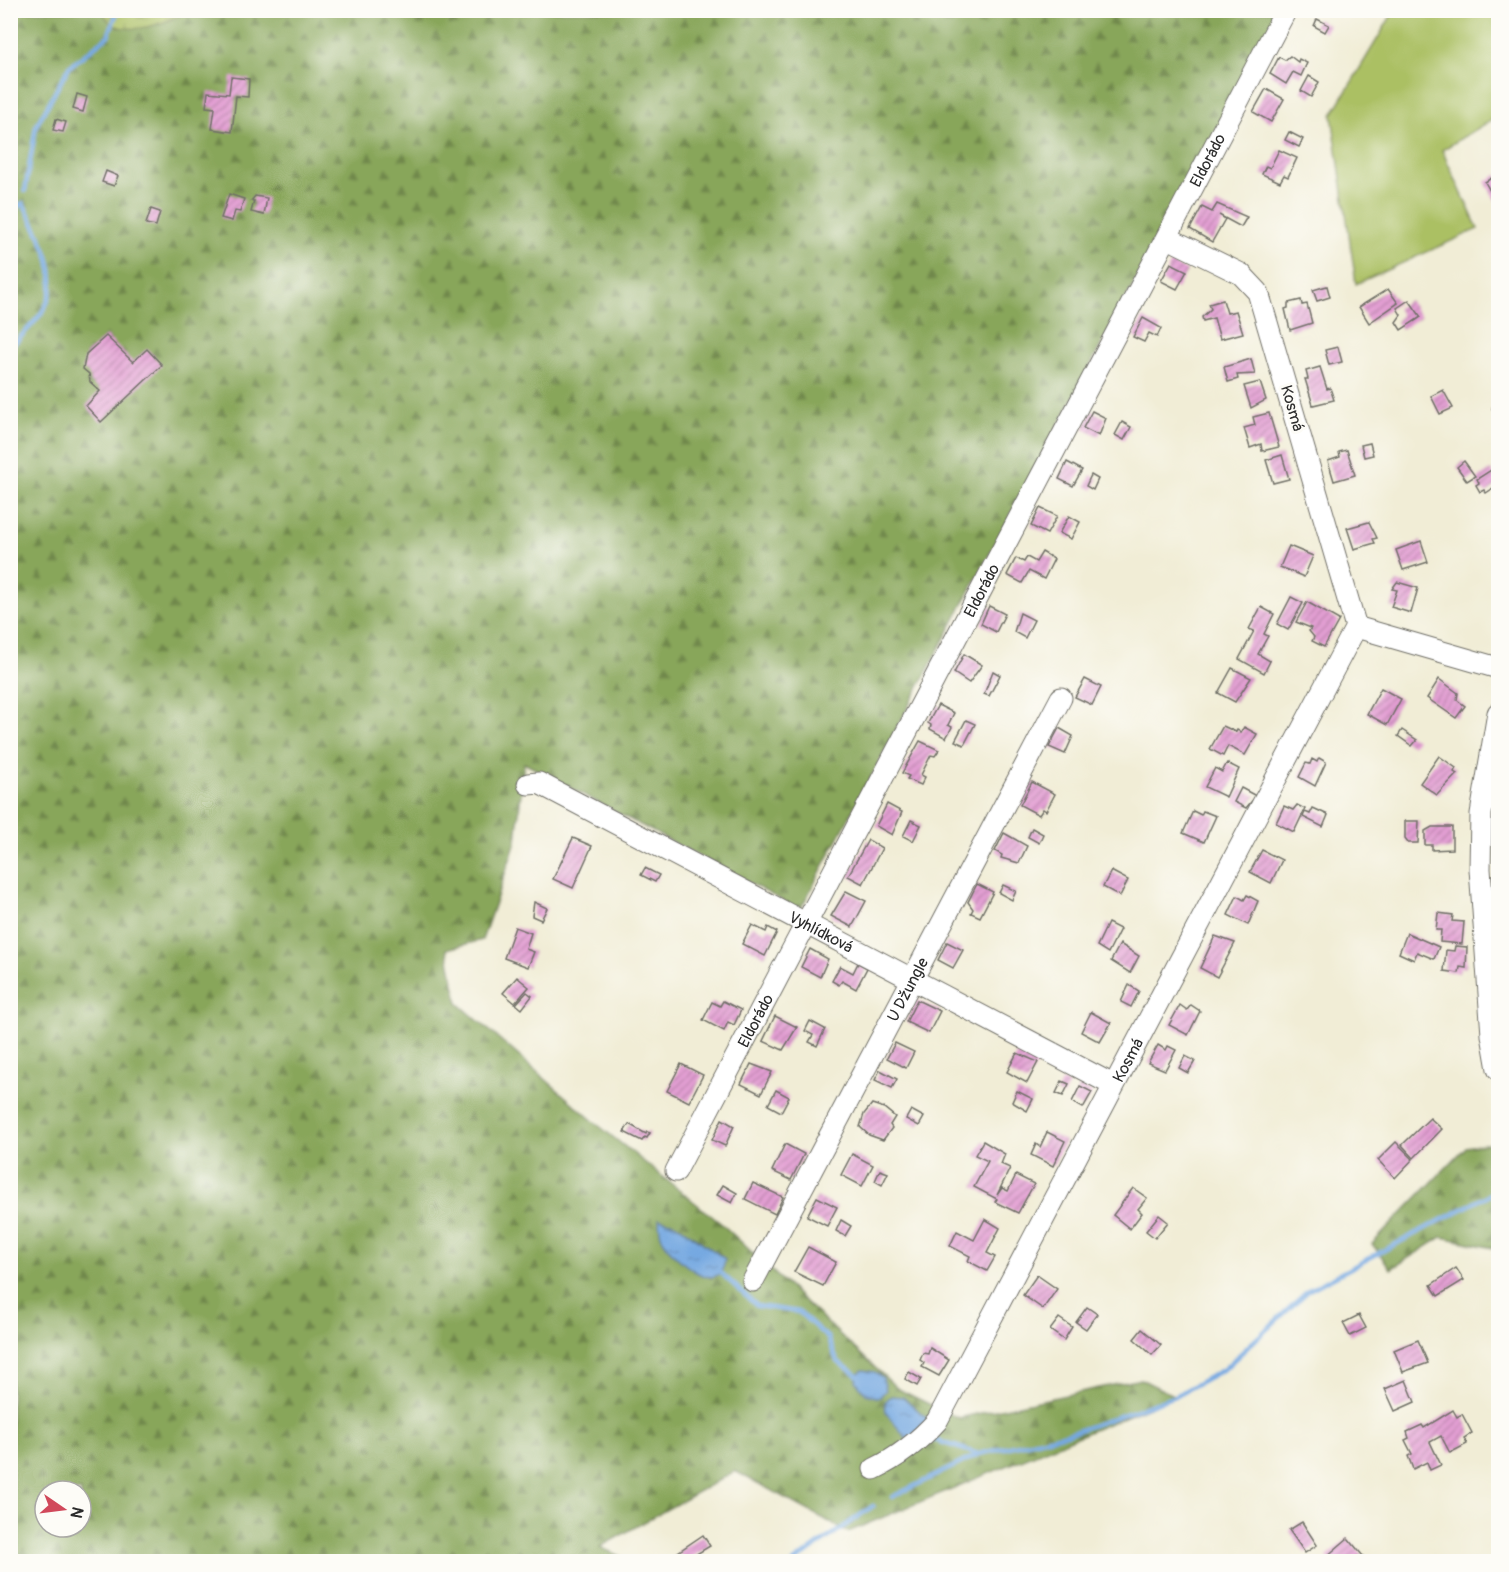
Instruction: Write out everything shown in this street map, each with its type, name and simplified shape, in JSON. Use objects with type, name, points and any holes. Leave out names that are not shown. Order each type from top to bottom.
[{"type":"street","name":"Eldorádo","points":[[676,1171],[1286,10]]},
{"type":"street","name":"Kosmá","points":[[874,1469],[893,1460],[919,1441],[937,1421],[1356,627],[1258,292],[1241,274],[1168,238]]},
{"type":"street","points":[[1356,627],[1498,668]]},
{"type":"street","name":"U Džungle","points":[[753,1281],[1061,698]]},
{"type":"street","points":[[1498,713],[1481,814],[1480,869],[1492,1035],[1498,1069]]},
{"type":"street","name":"Vyhlídková","points":[[528,784],[539,783],[1113,1085]]},
{"type":"green space","points":[[11,11],[1279,11],[800,910],[524,763],[516,842],[482,940],[447,949],[458,1003],[598,1125],[723,1225],[898,1389],[958,1418],[1141,1379],[1175,1396],[848,1532],[735,1471],[600,1547],[630,1561],[11,1562]],"holes":[[[675,1223],[725,1259],[720,1272],[711,1278],[683,1260],[670,1249],[661,1236]]]},
{"type":"green space","points":[[103,11],[187,11],[155,25],[129,28],[109,21]]},
{"type":"green space","points":[[1394,11],[1498,11],[1498,116],[1442,150],[1478,229],[1356,284],[1332,115]]},
{"type":"green space","points":[[1498,1142],[1498,1249],[1442,1237],[1391,1269],[1372,1244],[1466,1147]]},
{"type":"water","points":[[659,1219],[675,1223],[725,1259],[721,1271],[715,1276],[706,1276],[686,1265],[664,1242]]},
{"type":"water","points":[[863,1370],[875,1372],[883,1378],[886,1390],[879,1398],[866,1394],[856,1381],[858,1373]]},
{"type":"water","points":[[891,1396],[903,1397],[928,1419],[908,1440],[886,1413],[885,1402]]},
{"type":"building","points":[[1317,19],[1329,25],[1325,32],[1314,26]]},
{"type":"building","points":[[1290,56],[1298,62],[1299,59],[1307,63],[1301,76],[1293,72],[1286,84],[1270,74],[1279,57],[1285,60]]},
{"type":"building","points":[[1309,76],[1319,82],[1311,97],[1301,91]]},
{"type":"building","points":[[231,77],[249,79],[248,97],[236,96],[232,132],[212,129],[215,108],[206,107],[208,92],[229,94]]},
{"type":"building","points":[[1266,89],[1284,99],[1271,122],[1253,112]]},
{"type":"building","points":[[77,94],[87,97],[83,112],[73,109]]},
{"type":"building","points":[[56,119],[66,122],[63,132],[53,130]]},
{"type":"building","points":[[1289,132],[1303,139],[1299,147],[1285,140]]},
{"type":"building","points":[[1279,150],[1297,158],[1288,177],[1284,175],[1280,182],[1262,174],[1266,166],[1270,168]]},
{"type":"building","points":[[106,171],[118,176],[114,186],[102,182]]},
{"type":"building","points":[[1498,174],[1498,205],[1485,182]]},
{"type":"building","points":[[229,194],[244,199],[240,212],[235,211],[232,221],[221,218]]},
{"type":"building","points":[[255,196],[267,198],[264,215],[251,212],[254,201],[251,201]]},
{"type":"building","points":[[1217,204],[1247,217],[1241,227],[1219,215],[1225,219],[1212,242],[1190,229],[1202,207],[1212,212]]},
{"type":"building","points":[[151,209],[160,212],[156,226],[146,224]]},
{"type":"building","points":[[1171,263],[1187,271],[1177,289],[1161,281]]},
{"type":"building","points":[[1327,286],[1330,297],[1317,301],[1313,290]]},
{"type":"building","points":[[1388,289],[1398,303],[1369,323],[1359,307]]},
{"type":"building","points":[[1223,300],[1227,313],[1236,311],[1243,333],[1220,339],[1214,318],[1203,321],[1202,317],[1211,309],[1209,304]]},
{"type":"building","points":[[1301,300],[1302,305],[1307,304],[1312,323],[1290,330],[1285,309],[1288,308],[1288,303]]},
{"type":"building","points":[[1409,300],[1421,317],[1401,330],[1396,322],[1401,315],[1397,308]]},
{"type":"building","points":[[1143,318],[1161,328],[1157,337],[1149,333],[1144,342],[1133,337]]},
{"type":"building","points":[[106,336],[133,362],[147,349],[162,365],[101,422],[86,406],[100,391],[90,382],[89,374],[83,369],[86,354]]},
{"type":"building","points":[[1338,347],[1342,362],[1329,365],[1325,350]]},
{"type":"building","points":[[1251,359],[1255,374],[1237,375],[1238,379],[1228,382],[1224,367]]},
{"type":"building","points":[[1320,367],[1327,389],[1330,388],[1334,400],[1313,405],[1305,379],[1308,379],[1306,371]]},
{"type":"building","points":[[1498,381],[1498,410],[1492,409]]},
{"type":"building","points":[[1260,382],[1266,400],[1251,408],[1244,386]]},
{"type":"building","points":[[1443,390],[1453,408],[1440,414],[1431,396]]},
{"type":"building","points":[[1092,411],[1106,418],[1099,436],[1083,428]]},
{"type":"building","points":[[1269,413],[1279,447],[1262,451],[1261,444],[1250,448],[1244,428],[1255,425],[1253,417]]},
{"type":"building","points":[[1122,422],[1131,427],[1124,440],[1115,435]]},
{"type":"building","points":[[1370,443],[1373,455],[1364,457],[1361,445]]},
{"type":"building","points":[[1347,450],[1355,475],[1334,481],[1328,461],[1340,457],[1339,452]]},
{"type":"building","points":[[1282,455],[1289,479],[1273,483],[1266,460]]},
{"type":"building","points":[[1464,461],[1475,476],[1467,481],[1457,467]]},
{"type":"building","points":[[1067,462],[1082,470],[1073,486],[1059,479]]},
{"type":"building","points":[[1491,470],[1498,485],[1486,493],[1484,490],[1480,492],[1476,485],[1479,483],[1477,479]]},
{"type":"building","points":[[1091,475],[1098,479],[1093,490],[1086,486]]},
{"type":"building","points":[[1040,508],[1057,516],[1047,534],[1031,526]]},
{"type":"building","points":[[1069,516],[1080,522],[1071,539],[1059,533]]},
{"type":"building","points":[[1369,522],[1377,538],[1373,539],[1375,543],[1354,549],[1347,528]]},
{"type":"building","points":[[1421,541],[1428,562],[1403,570],[1396,550]]},
{"type":"building","points":[[1289,546],[1313,556],[1304,577],[1280,567]]},
{"type":"building","points":[[1042,552],[1054,559],[1044,579],[1029,571],[1022,583],[1007,575],[1016,558],[1024,562],[1027,557],[1036,562]]},
{"type":"building","points":[[1397,582],[1418,588],[1411,613],[1391,607],[1397,590],[1392,589]]},
{"type":"building","points":[[1291,597],[1303,603],[1288,630],[1277,624]]},
{"type":"building","points":[[1307,602],[1339,620],[1324,647],[1312,641],[1314,637],[1309,631],[1311,628],[1296,622]]},
{"type":"building","points":[[989,606],[1005,614],[996,632],[981,624]]},
{"type":"building","points":[[1261,607],[1274,614],[1264,634],[1268,636],[1258,654],[1270,661],[1264,673],[1239,659],[1254,631],[1249,629]]},
{"type":"building","points":[[1020,613],[1034,620],[1025,638],[1014,632]]},
{"type":"building","points":[[964,654],[982,665],[969,683],[954,673]]},
{"type":"building","points":[[1232,668],[1251,678],[1235,702],[1218,693]]},
{"type":"building","points":[[993,671],[1000,675],[989,696],[984,694]]},
{"type":"building","points":[[1085,679],[1101,687],[1092,705],[1075,697]]},
{"type":"building","points":[[1439,679],[1458,693],[1457,700],[1465,706],[1456,718],[1427,698]]},
{"type":"building","points":[[1381,688],[1401,699],[1387,725],[1367,714]]},
{"type":"building","points":[[938,705],[954,713],[948,725],[952,727],[946,738],[930,729],[931,725],[928,723]]},
{"type":"building","points":[[966,720],[975,724],[964,745],[955,741]]},
{"type":"building","points":[[1223,726],[1236,732],[1237,730],[1241,732],[1244,727],[1257,734],[1245,755],[1228,746],[1223,756],[1210,749]]},
{"type":"building","points":[[1059,728],[1073,736],[1065,754],[1049,747]]},
{"type":"building","points":[[1402,730],[1417,740],[1412,746],[1398,736]]},
{"type":"building","points":[[920,741],[939,750],[935,756],[931,755],[921,775],[925,777],[921,785],[907,779],[909,776],[902,773]]},
{"type":"building","points":[[1439,756],[1456,768],[1454,772],[1457,774],[1437,795],[1420,783]]},
{"type":"building","points":[[1319,758],[1326,762],[1315,786],[1299,777],[1306,763],[1310,764],[1312,759],[1317,762]]},
{"type":"building","points":[[1227,763],[1239,769],[1226,797],[1205,787],[1215,768],[1222,772]]},
{"type":"building","points":[[1032,782],[1055,794],[1046,811],[1043,809],[1039,815],[1020,805]]},
{"type":"building","points":[[1241,788],[1256,796],[1246,808],[1234,802]]},
{"type":"building","points":[[887,804],[902,812],[892,835],[876,826]]},
{"type":"building","points":[[1297,805],[1305,809],[1294,832],[1276,823],[1284,806],[1293,810]]},
{"type":"building","points":[[1313,808],[1328,815],[1323,827],[1303,817],[1305,812],[1310,814]]},
{"type":"building","points":[[1193,811],[1201,815],[1203,811],[1216,816],[1204,842],[1183,833]]},
{"type":"building","points":[[911,820],[921,825],[913,841],[903,836]]},
{"type":"building","points":[[1405,821],[1419,821],[1418,843],[1408,843],[1405,839]]},
{"type":"building","points":[[1432,827],[1452,827],[1452,849],[1432,850],[1432,845],[1425,845],[1425,831]]},
{"type":"building","points":[[1032,828],[1043,834],[1039,843],[1028,837]]},
{"type":"building","points":[[1004,833],[1027,846],[1019,863],[1001,858],[1002,855],[995,851]]},
{"type":"building","points":[[573,838],[592,846],[573,888],[553,879]]},
{"type":"building","points":[[868,840],[882,848],[863,884],[848,876]]},
{"type":"building","points":[[1262,850],[1282,860],[1271,883],[1250,872]]},
{"type":"building","points":[[645,868],[659,875],[655,882],[641,875]]},
{"type":"building","points":[[1111,871],[1128,880],[1120,896],[1103,887]]},
{"type":"building","points":[[977,884],[993,892],[980,917],[971,913],[973,909],[968,902]]},
{"type":"building","points":[[1003,885],[1016,891],[1012,900],[999,893]]},
{"type":"building","points":[[846,891],[866,901],[852,927],[831,916]]},
{"type":"building","points":[[1247,895],[1258,901],[1248,925],[1228,915],[1237,896],[1244,900]]},
{"type":"building","points":[[534,902],[547,908],[541,920],[532,916]]},
{"type":"building","points":[[1438,913],[1453,915],[1452,921],[1464,922],[1462,944],[1440,942],[1441,930],[1436,930]]},
{"type":"building","points":[[1108,923],[1120,929],[1108,953],[1097,946]]},
{"type":"building","points":[[752,925],[766,932],[768,927],[777,932],[765,956],[742,944]]},
{"type":"building","points":[[515,927],[531,933],[526,949],[534,952],[528,967],[504,958]]},
{"type":"building","points":[[1407,933],[1439,947],[1434,959],[1417,952],[1414,960],[1399,953]]},
{"type":"building","points":[[1215,936],[1235,943],[1217,977],[1200,968]]},
{"type":"building","points":[[947,942],[963,950],[953,968],[938,960]]},
{"type":"building","points":[[1120,944],[1139,956],[1130,973],[1111,961]]},
{"type":"building","points":[[1455,946],[1467,947],[1466,968],[1460,967],[1459,973],[1444,971],[1446,950],[1454,951]]},
{"type":"building","points":[[810,949],[828,959],[820,977],[801,967]]},
{"type":"building","points":[[858,963],[867,968],[856,989],[842,981],[839,985],[832,981],[840,966],[853,973]]},
{"type":"building","points":[[517,977],[529,987],[515,1003],[503,993]]},
{"type":"building","points":[[1129,985],[1139,991],[1131,1007],[1121,1002]]},
{"type":"building","points":[[527,992],[532,996],[522,1009],[516,1004]]},
{"type":"building","points":[[917,1000],[940,1011],[929,1033],[906,1022]]},
{"type":"building","points":[[723,1001],[741,1010],[734,1025],[728,1022],[724,1031],[703,1020],[712,1002],[720,1006]]},
{"type":"building","points":[[1180,1005],[1187,1010],[1191,1005],[1200,1011],[1188,1035],[1169,1025]]},
{"type":"building","points":[[1091,1012],[1111,1023],[1100,1042],[1081,1032]]},
{"type":"building","points":[[775,1016],[797,1027],[783,1050],[763,1041]]},
{"type":"building","points":[[810,1021],[825,1029],[817,1046],[809,1042],[813,1035],[805,1031]]},
{"type":"building","points":[[895,1043],[914,1052],[906,1068],[887,1058]]},
{"type":"building","points":[[1158,1045],[1166,1050],[1168,1046],[1176,1050],[1165,1070],[1148,1063]]},
{"type":"building","points":[[1017,1053],[1038,1062],[1027,1083],[1007,1072]]},
{"type":"building","points":[[1185,1056],[1195,1061],[1188,1073],[1179,1068]]},
{"type":"building","points":[[681,1064],[703,1075],[689,1102],[667,1091]]},
{"type":"building","points":[[751,1064],[772,1072],[761,1094],[741,1084]]},
{"type":"building","points":[[880,1070],[897,1079],[892,1088],[875,1080]]},
{"type":"building","points":[[1062,1081],[1069,1084],[1063,1096],[1056,1093]]},
{"type":"building","points":[[1080,1086],[1092,1092],[1083,1108],[1072,1102]]},
{"type":"building","points":[[776,1090],[789,1097],[781,1112],[768,1105]]},
{"type":"building","points":[[1017,1091],[1033,1099],[1027,1111],[1012,1102]]},
{"type":"building","points":[[872,1104],[884,1108],[895,1117],[890,1125],[892,1128],[883,1140],[869,1135],[860,1127],[864,1114]]},
{"type":"building","points":[[911,1110],[924,1117],[919,1126],[906,1119]]},
{"type":"building","points":[[1430,1118],[1442,1129],[1414,1158],[1402,1145]]},
{"type":"building","points":[[722,1119],[734,1126],[725,1146],[712,1140]]},
{"type":"building","points":[[629,1124],[646,1134],[650,1133],[642,1141],[624,1132]]},
{"type":"building","points":[[1047,1132],[1065,1141],[1053,1166],[1031,1155],[1036,1144],[1040,1147]]},
{"type":"building","points":[[983,1141],[1005,1154],[1001,1164],[1010,1168],[997,1195],[1002,1188],[1008,1191],[1016,1175],[1034,1184],[1018,1213],[995,1202],[997,1199],[974,1187],[988,1161],[975,1155]]},
{"type":"building","points":[[1396,1142],[1413,1159],[1395,1178],[1378,1160]]},
{"type":"building","points":[[785,1144],[804,1154],[791,1180],[772,1171]]},
{"type":"building","points":[[852,1154],[873,1165],[862,1186],[841,1175]]},
{"type":"building","points":[[880,1170],[888,1173],[882,1185],[875,1181]]},
{"type":"building","points":[[753,1183],[783,1197],[775,1214],[745,1199]]},
{"type":"building","points":[[723,1185],[737,1193],[732,1203],[717,1195]]},
{"type":"building","points":[[1133,1188],[1147,1198],[1138,1209],[1142,1213],[1130,1229],[1113,1215]]},
{"type":"building","points":[[817,1197],[837,1207],[827,1226],[807,1216]]},
{"type":"building","points":[[1159,1215],[1168,1222],[1155,1238],[1146,1231]]},
{"type":"building","points":[[985,1219],[1000,1228],[987,1253],[995,1257],[987,1271],[968,1261],[970,1256],[950,1246],[957,1231],[974,1240]]},
{"type":"building","points":[[841,1220],[851,1226],[845,1236],[836,1231]]},
{"type":"building","points":[[808,1247],[836,1262],[823,1286],[794,1272]]},
{"type":"building","points":[[1456,1268],[1464,1280],[1438,1296],[1431,1285]]},
{"type":"building","points":[[1037,1275],[1057,1289],[1043,1309],[1023,1295]]},
{"type":"building","points":[[1087,1307],[1097,1314],[1086,1329],[1076,1322]]},
{"type":"building","points":[[1359,1315],[1366,1328],[1350,1336],[1343,1323]]},
{"type":"building","points":[[1059,1318],[1072,1327],[1064,1340],[1050,1330]]},
{"type":"building","points":[[1142,1329],[1161,1345],[1152,1355],[1134,1339]]},
{"type":"building","points":[[1418,1340],[1428,1363],[1403,1372],[1394,1350]]},
{"type":"building","points":[[930,1348],[949,1360],[939,1376],[922,1367],[924,1363],[920,1360],[923,1353],[928,1354]]},
{"type":"building","points":[[909,1372],[921,1379],[917,1386],[905,1379]]},
{"type":"building","points":[[1406,1380],[1415,1402],[1395,1411],[1385,1389]]},
{"type":"building","points":[[1453,1410],[1457,1417],[1462,1414],[1472,1433],[1464,1438],[1467,1444],[1450,1453],[1441,1436],[1430,1442],[1441,1465],[1430,1470],[1427,1462],[1413,1469],[1408,1456],[1412,1454],[1405,1440],[1409,1438],[1407,1432],[1422,1425],[1424,1428]]},
{"type":"building","points":[[1302,1522],[1317,1545],[1305,1553],[1289,1530]]},
{"type":"building","points":[[703,1535],[710,1546],[693,1556],[695,1562],[685,1562],[678,1552]]},
{"type":"building","points":[[1348,1538],[1363,1556],[1358,1562],[1330,1562],[1326,1557]]},
{"type":"waterway","points":[[25,191],[36,126],[69,67],[108,36],[118,10]]},
{"type":"waterway","points":[[10,211],[23,203],[42,241],[51,268],[52,282],[50,295],[41,314],[10,348]]},
{"type":"waterway","points":[[892,1497],[979,1454],[1071,1433],[1175,1396],[1224,1369],[1309,1290],[1498,1190]]},
{"type":"waterway","points":[[720,1272],[757,1306],[799,1312],[828,1338],[837,1361],[860,1377]]},
{"type":"waterway","points":[[929,1438],[978,1454]]},
{"type":"waterway","points":[[794,1562],[873,1506]]}]
